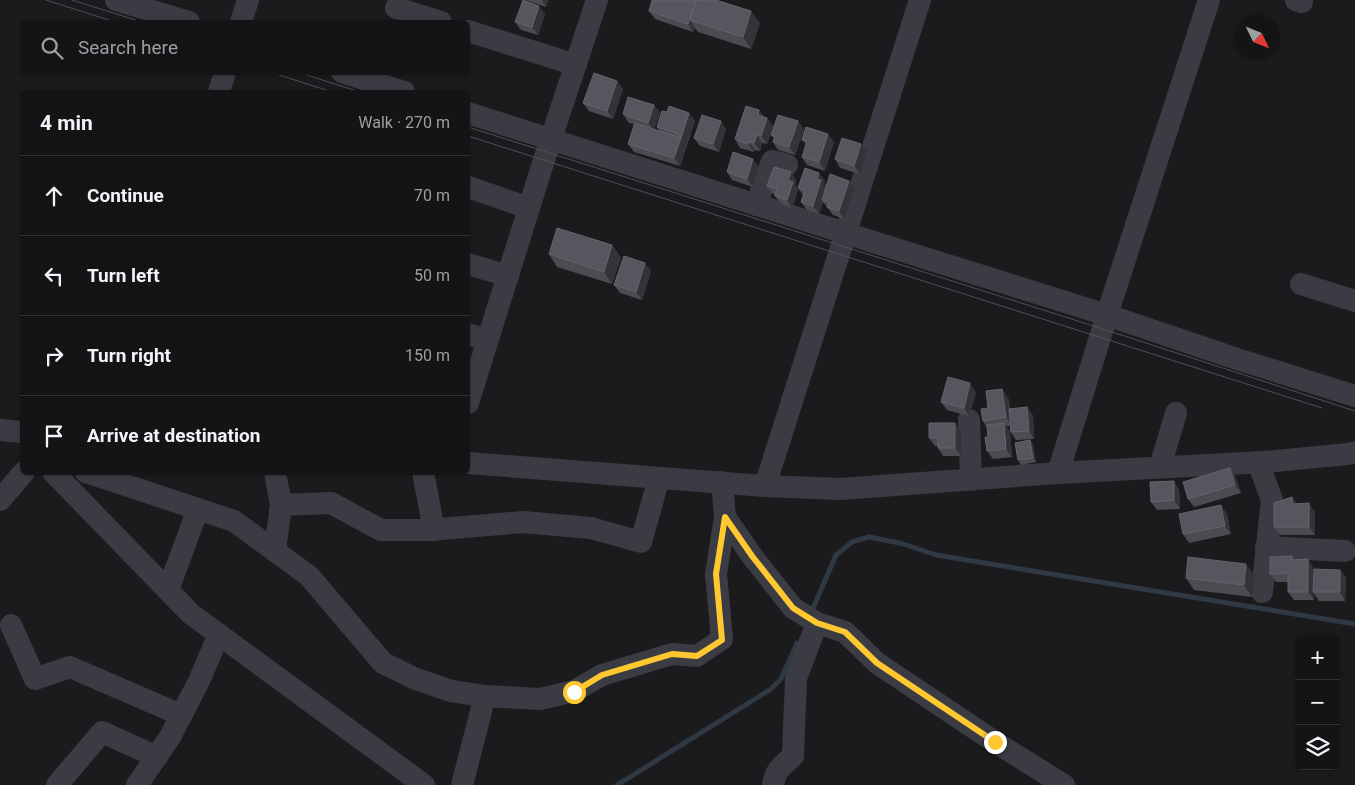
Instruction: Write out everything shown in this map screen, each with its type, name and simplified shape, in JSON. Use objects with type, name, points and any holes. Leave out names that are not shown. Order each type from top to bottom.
[{"type":"street","points":[[116,0],[182,20]]},
{"type":"street","points":[[242,20],[248,0]]},
{"type":"street","points":[[470,388],[477,337],[508,276],[597,0]]},
{"type":"street","points":[[765,486],[920,0]]},
{"type":"street","points":[[1058,473],[1209,0]]},
{"type":"street","points":[[396,8],[435,20]]},
{"type":"street","points":[[470,32],[576,65]]},
{"type":"street","points":[[220,90],[224,75]]},
{"type":"street","points":[[351,75],[398,90]]},
{"type":"street","points":[[470,114],[1107,315],[1355,396]]},
{"type":"street","points":[[756,205],[772,161],[787,165]]},
{"type":"street","points":[[470,188],[529,208]]},
{"type":"street","points":[[470,265],[508,276]]},
{"type":"street","points":[[1301,284],[1355,301]]},
{"type":"street","points":[[1160,468],[1176,413]]},
{"type":"street","points":[[969,420],[971,480]]},
{"type":"street","points":[[470,463],[765,486],[840,489],[1058,473],[1258,462],[1355,452]]},
{"type":"street","points":[[1258,462],[1272,500],[1262,592]]},
{"type":"street","points":[[0,500],[21,475]]},
{"type":"street","points":[[57,475],[191,614],[424,785]]},
{"type":"street","points":[[95,475],[234,521],[309,576],[383,663],[416,679],[451,691],[485,696],[540,699],[574,692],[602,675],[672,654],[697,656],[722,640],[716,574],[725,517],[722,482]]},
{"type":"street","points":[[274,550],[281,505],[276,475]]},
{"type":"street","points":[[424,475],[434,530]]},
{"type":"street","points":[[281,505],[331,503],[381,530],[434,530],[523,522],[591,528],[641,542],[659,478]]},
{"type":"street","points":[[168,590],[198,509]]},
{"type":"street","points":[[725,517],[752,556],[793,608],[813,620],[845,632],[877,663],[995,742],[1064,785]]},
{"type":"street","points":[[1266,548],[1345,551]]},
{"type":"street","points":[[773,785],[774,776],[793,756],[796,678],[813,620]]},
{"type":"street","points":[[11,625],[35,679],[70,667],[181,715]]},
{"type":"street","points":[[137,785],[170,737],[199,681],[219,634]]},
{"type":"street","points":[[462,785],[485,696]]},
{"type":"street","points":[[57,785],[102,732],[157,757]]},
{"type":"building","points":[[523,0],[539,6],[532,27],[515,22]]},
{"type":"building","points":[[652,0],[696,0],[688,24],[649,11]]},
{"type":"building","points":[[696,0],[716,0],[751,11],[743,37],[690,20]]},
{"type":"building","points":[[594,73],[617,81],[607,111],[583,103]]},
{"type":"building","points":[[628,97],[654,105],[648,123],[623,114]]},
{"type":"building","points":[[669,106],[689,113],[681,138],[676,133],[657,127],[662,111],[667,112]]},
{"type":"building","points":[[746,106],[759,110],[758,115],[767,118],[761,136],[757,135],[754,143],[749,142],[748,144],[735,139]]},
{"type":"building","points":[[702,115],[721,121],[713,144],[694,138]]},
{"type":"building","points":[[778,115],[798,121],[789,147],[773,142],[775,136],[771,135]]},
{"type":"building","points":[[635,123],[681,138],[674,158],[628,144]]},
{"type":"building","points":[[806,127],[828,134],[819,162],[802,157],[807,141],[802,140]]},
{"type":"building","points":[[842,138],[861,144],[854,166],[835,159]]},
{"type":"building","points":[[733,152],[753,159],[747,179],[727,172]]},
{"type":"building","points":[[774,167],[791,172],[788,180],[793,182],[787,200],[775,196],[777,189],[767,186]]},
{"type":"building","points":[[805,168],[819,173],[817,179],[821,180],[813,206],[801,202],[805,190],[798,188]]},
{"type":"building","points":[[830,174],[849,181],[839,211],[827,207],[829,202],[822,200]]},
{"type":"building","points":[[557,228],[612,245],[604,272],[549,254]]},
{"type":"building","points":[[624,256],[645,263],[636,292],[614,285]]},
{"type":"building","points":[[948,377],[970,383],[964,408],[941,402]]},
{"type":"building","points":[[1002,389],[1006,417],[983,421],[981,409],[988,408],[986,391]]},
{"type":"building","points":[[1027,407],[1029,431],[1011,432],[1009,409]]},
{"type":"building","points":[[929,423],[955,423],[955,448],[938,448],[938,437],[929,438]]},
{"type":"building","points":[[1004,423],[1006,449],[987,451],[985,437],[988,437],[987,425]]},
{"type":"building","points":[[1030,440],[1033,458],[1018,460],[1015,443]]},
{"type":"building","points":[[1230,468],[1235,485],[1188,499],[1183,482]]},
{"type":"building","points":[[1174,481],[1174,500],[1151,502],[1150,482]]},
{"type":"building","points":[[1292,497],[1293,504],[1309,503],[1309,527],[1274,527],[1274,503]]},
{"type":"building","points":[[1221,505],[1225,526],[1183,534],[1179,514]]},
{"type":"building","points":[[1292,556],[1292,560],[1308,559],[1308,592],[1288,592],[1288,573],[1270,574],[1270,557]]},
{"type":"building","points":[[1188,557],[1246,564],[1244,585],[1186,578]]},
{"type":"building","points":[[1314,569],[1340,570],[1340,592],[1313,592]]},
{"type":"waterway","points":[[811,613],[836,555],[852,542],[869,537],[900,543],[936,555],[1355,624]]},
{"type":"waterway","points":[[617,785],[771,689],[781,679],[797,643]]},
{"type":"tram line","points":[[46,0],[109,20]]},
{"type":"tram line","points":[[72,0],[136,20]]},
{"type":"tram line","points":[[279,75],[326,90]]},
{"type":"tram line","points":[[306,75],[354,90]]},
{"type":"tram line","points":[[470,128],[1355,411]]},
{"type":"tram line","points":[[470,137],[1322,408]]},
{"type":"route","points":[[574,692],[602,675],[672,654],[697,656],[722,640],[716,574],[725,517],[752,556],[793,608],[817,623],[845,632],[877,663],[995,742]]}]
